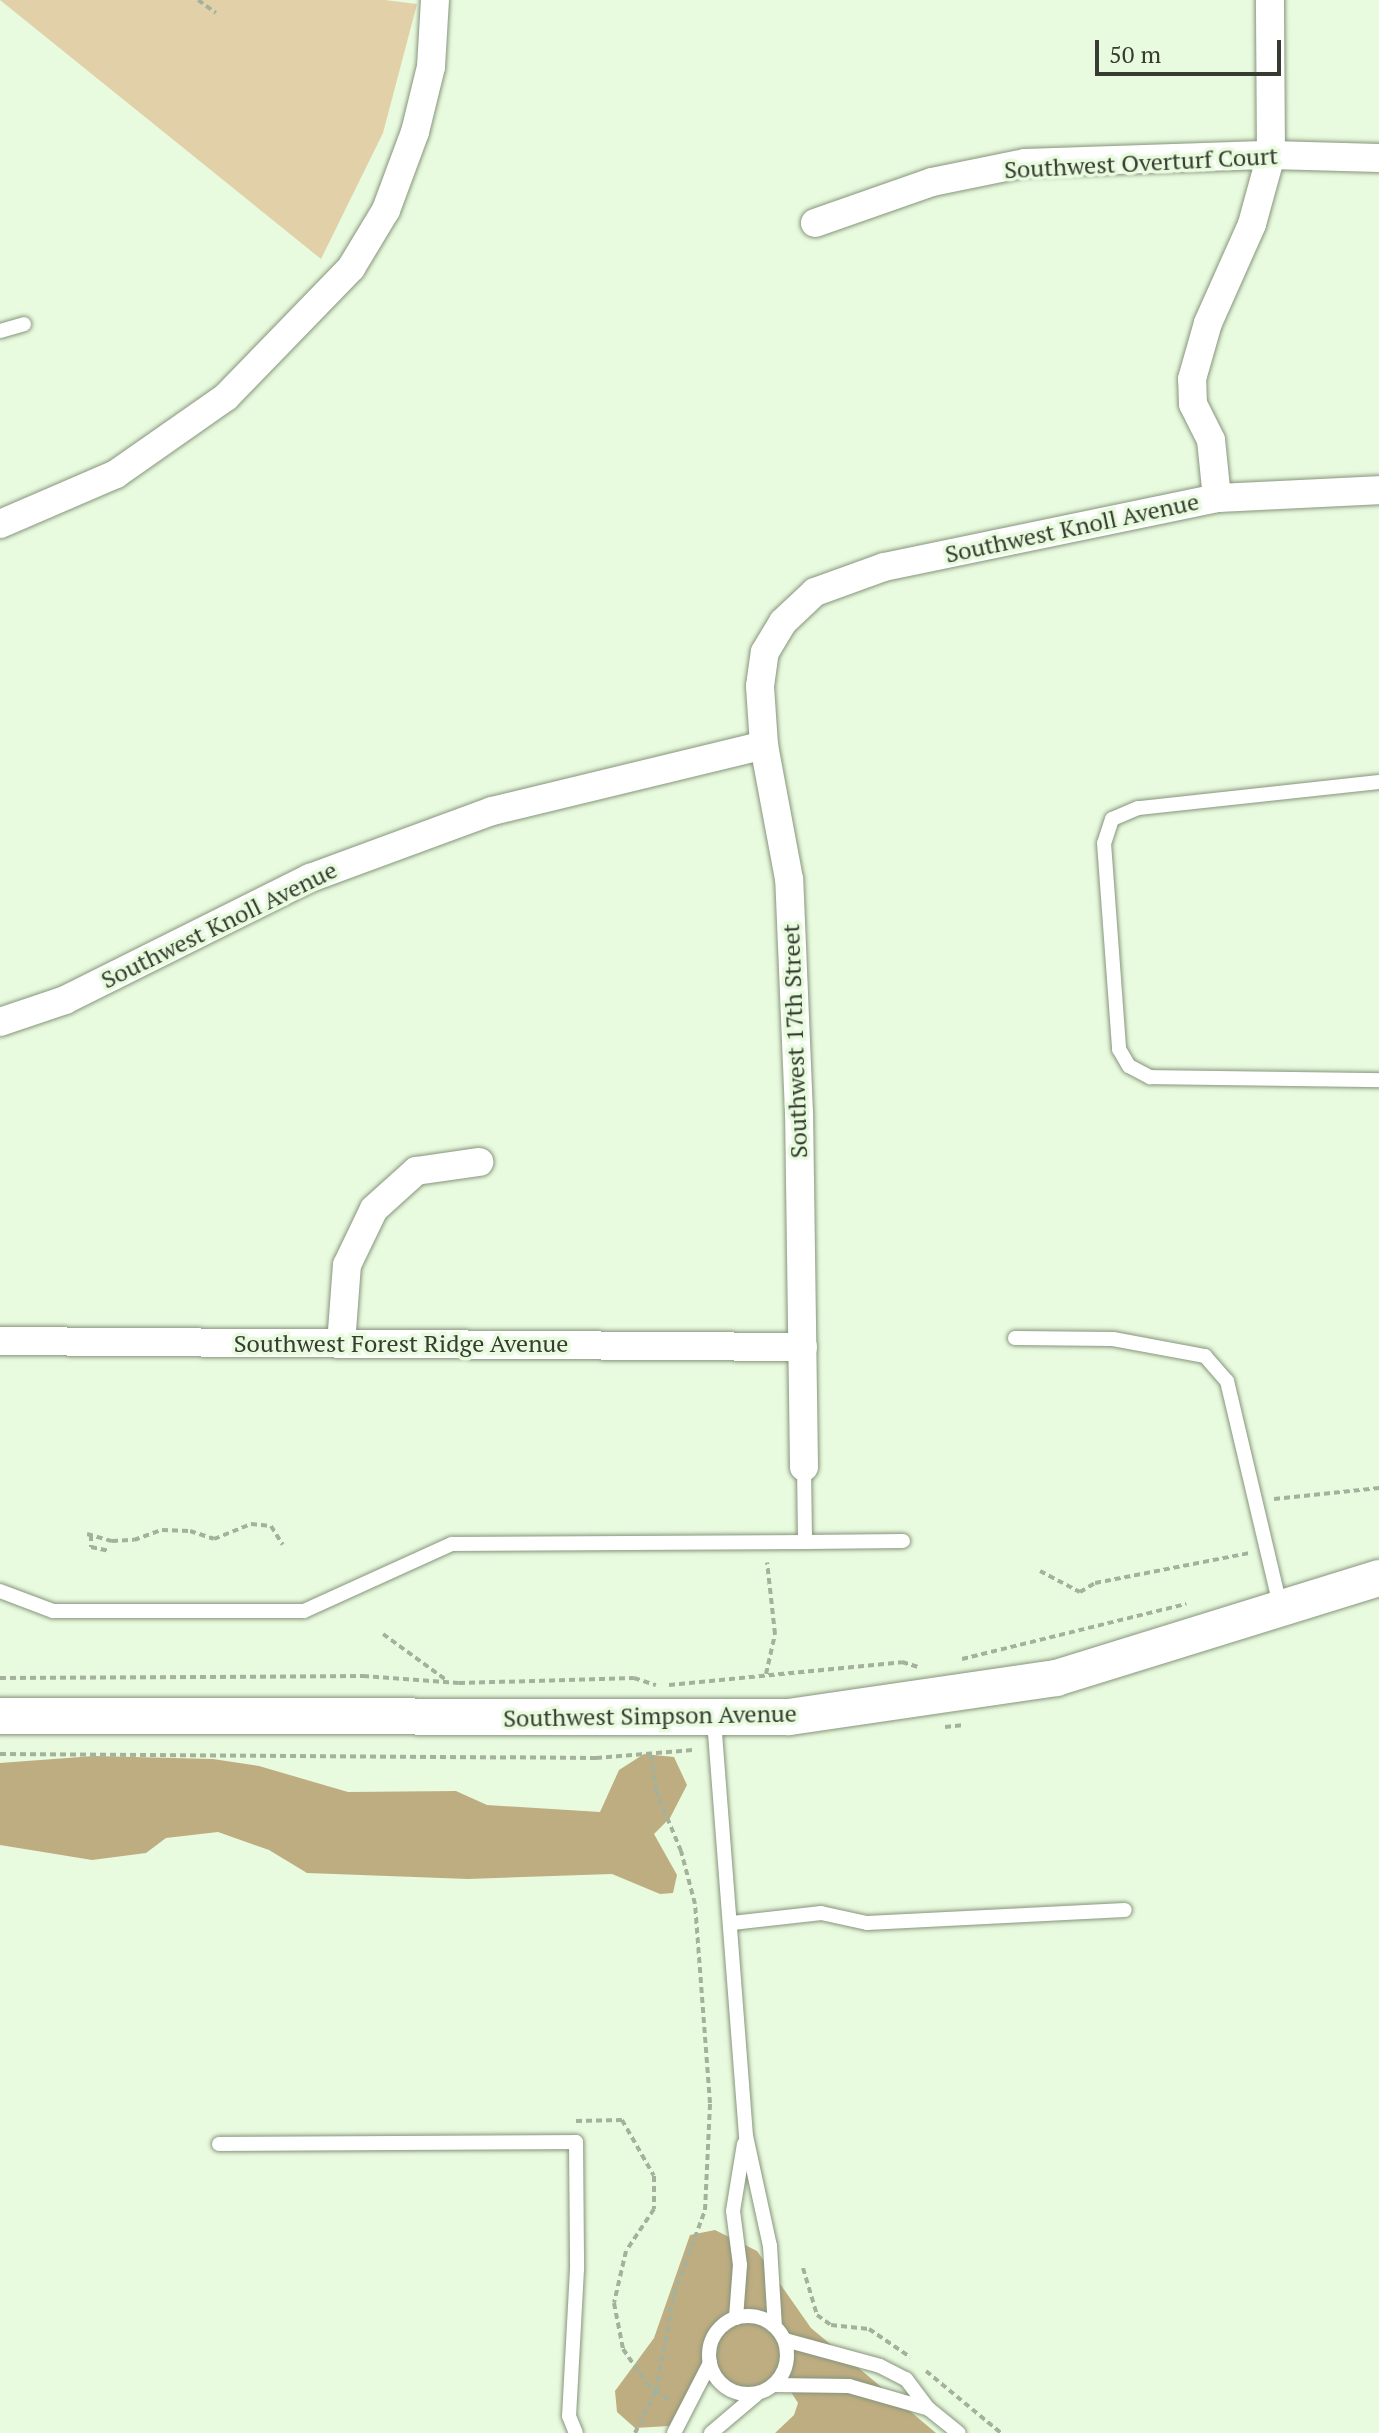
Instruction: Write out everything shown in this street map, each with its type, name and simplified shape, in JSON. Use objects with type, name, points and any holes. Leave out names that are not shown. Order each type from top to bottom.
[{"type":"street","points":[[1217,498],[1211,440],[1193,404],[1192,379],[1208,323],[1252,224],[1271,155],[1270,0]]},
{"type":"street","points":[[0,524],[116,474],[226,397],[351,268],[386,210],[415,132],[431,67],[436,3]]},
{"type":"street","name":"Southwest Overturf Court","points":[[815,223],[932,182],[1025,163],[1271,155],[1379,158]]},
{"type":"street","name":"Southwest Knoll Avenue","points":[[783,622],[815,592],[884,567],[1217,498],[1379,490]]},
{"type":"street","name":"Southwest 17th Street","points":[[783,622],[765,652],[760,686],[764,745],[789,879],[804,1467]]},
{"type":"street","name":"Southwest Knoll Avenue","points":[[0,1022],[65,1000],[310,878],[492,811],[764,745]]},
{"type":"street","points":[[341,1344],[347,1265],[374,1209],[416,1171],[479,1162]]},
{"type":"street","name":"Southwest Forest Ridge Avenue","points":[[0,1341],[803,1347]]},
{"type":"street","name":"Southwest Simpson Avenue","points":[[0,1716],[714,1720],[789,1717],[1056,1678],[1379,1578]]},
{"type":"lane","points":[[0,331],[24,324]]},
{"type":"lane","points":[[1379,782],[1138,808],[1112,819],[1104,843],[1119,1049],[1129,1066],[1150,1077],[1379,1080]]},
{"type":"lane","points":[[1015,1338],[1113,1339],[1205,1356],[1227,1381],[1281,1609]]},
{"type":"lane","points":[[804,1467],[805,1542]]},
{"type":"lane","points":[[0,1591],[53,1611],[304,1611],[452,1544],[903,1541]]},
{"type":"lane","points":[[714,1720],[746,2136],[770,2246],[775,2327]]},
{"type":"lane","points":[[732,1923],[821,1913],[867,1923],[1125,1910]]},
{"type":"lane","points":[[736,2318],[740,2265],[733,2211],[746,2136]]},
{"type":"lane","points":[[219,2144],[576,2142],[577,2269],[569,2416],[576,2433]]},
{"type":"lane","points":[[674,2433],[710,2363],[715,2336],[736,2318],[764,2319],[785,2340],[788,2356],[774,2385]]},
{"type":"lane","points":[[785,2340],[880,2366],[906,2379],[929,2409],[959,2433]]},
{"type":"lane","points":[[710,2363],[729,2389],[760,2393]]},
{"type":"lane","points":[[711,2433],[736,2407],[774,2385],[849,2386],[929,2409]]},
{"type":"path","points":[[198,0],[216,13]]},
{"type":"path","points":[[1256,1502],[1379,1488]]},
{"type":"path","points":[[110,1551],[91,1547],[89,1535],[134,1540],[162,1530],[190,1531],[214,1539],[251,1524],[271,1526],[283,1545]]},
{"type":"path","points":[[766,1674],[775,1634],[766,1570],[769,1541]]},
{"type":"path","points":[[1040,1571],[1080,1592],[1095,1583],[1153,1576],[1267,1550]]},
{"type":"path","points":[[952,1661],[1193,1602]]},
{"type":"path","points":[[383,1634],[446,1680]]},
{"type":"path","points":[[0,1678],[363,1676],[459,1683],[634,1678],[659,1686],[902,1662],[922,1669]]},
{"type":"path","points":[[635,2433],[656,2391],[674,2294],[705,2210],[710,2103],[695,1904],[681,1851],[656,1791],[651,1752]]},
{"type":"path","points":[[576,2121],[622,2120],[654,2176],[654,2209],[626,2251],[614,2303],[623,2349],[656,2391],[687,2411]]},
{"type":"shaded area","points":[[0,0],[385,0],[417,4],[383,133],[321,259]]},
{"type":"shaded area","points":[[644,1754],[674,1757],[687,1785],[670,1818],[654,1834],[677,1875],[673,1893],[660,1894],[612,1874],[468,1879],[307,1873],[269,1850],[218,1832],[166,1838],[146,1853],[92,1860],[0,1845],[0,1763],[94,1756],[213,1759],[259,1766],[348,1792],[456,1791],[487,1805],[600,1812],[619,1770]]},
{"type":"shaded area","points":[[715,2230],[757,2251],[811,2328],[936,2433],[775,2433],[794,2415],[798,2403],[791,2392],[730,2388],[708,2375],[698,2375],[669,2426],[635,2428],[617,2412],[615,2391],[654,2338],[690,2235]]}]
